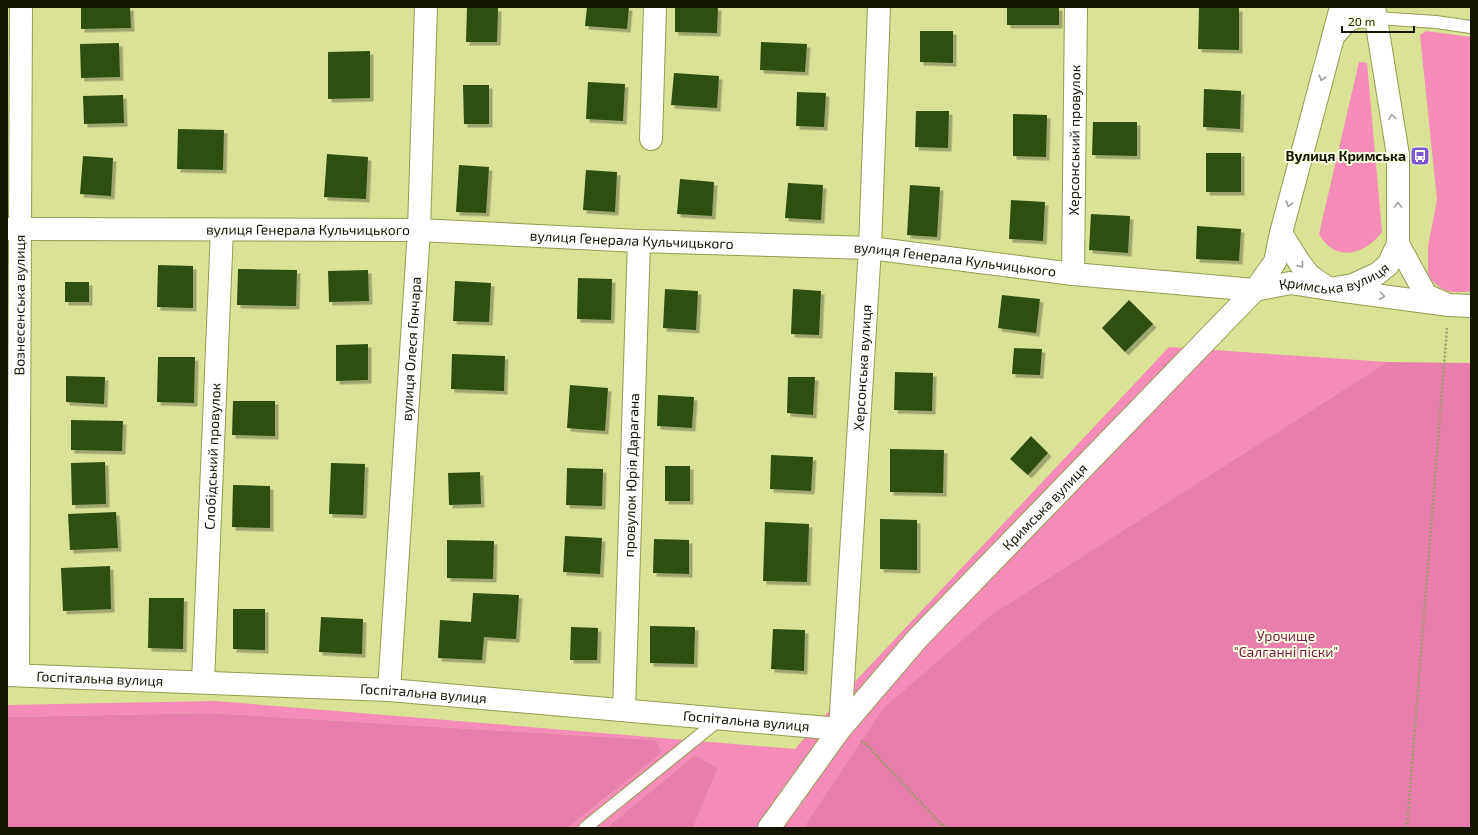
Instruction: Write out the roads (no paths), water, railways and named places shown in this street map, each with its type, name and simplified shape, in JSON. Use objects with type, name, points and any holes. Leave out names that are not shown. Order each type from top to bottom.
[{"type":"street","name":"Вознесенська вулиця","points":[[12,675],[13,229],[21,7]]},
{"type":"street","name":"вулиця Олеся Гончара","points":[[389,690],[419,230],[426,7]]},
{"type":"street","points":[[651,139],[654,7]]},
{"type":"street","name":"Херсонська вулиця","points":[[840,729],[870,248],[879,7]]},
{"type":"street","name":"Херсонський провулок","points":[[1073,274],[1076,7]]},
{"type":"street","name":"Кримська вулиця","points":[[769,828],[840,729],[917,640],[1255,290],[1276,262],[1281,233],[1341,7]]},
{"type":"street","name":"Кримська вулиця","points":[[1255,290],[1290,283],[1329,289],[1353,285],[1377,274],[1388,265],[1398,244],[1398,155],[1376,12],[1357,16],[1348,20],[1331,40]]},
{"type":"street","name":"вулиця Генерала Кульчицького","points":[[13,229],[419,230],[639,241],[870,248],[1073,274],[1255,290]]},
{"type":"street","name":"Слобідський провулок","points":[[203,682],[222,230]]},
{"type":"street","points":[[1281,233],[1298,262],[1309,275],[1329,289],[1449,305],[1471,306]]},
{"type":"street","name":"провулок Юрія Дарагана","points":[[624,710],[639,241]]},
{"type":"street","name":"Кримська вулиця","points":[[1398,244],[1426,295],[1449,305]]},
{"type":"street","name":"Госпітальна вулиця","points":[[12,675],[389,690],[840,729]]},
{"type":"lane","points":[[1376,12],[1471,27]]},
{"type":"lane","points":[[585,828],[721,718]]},
{"type":"place","name":"Вулиця Кримська","points":[[1420,156]]},
{"type":"park label","name":"Урочище \"Салганні піски\"","points":[[1286,644]]}]
